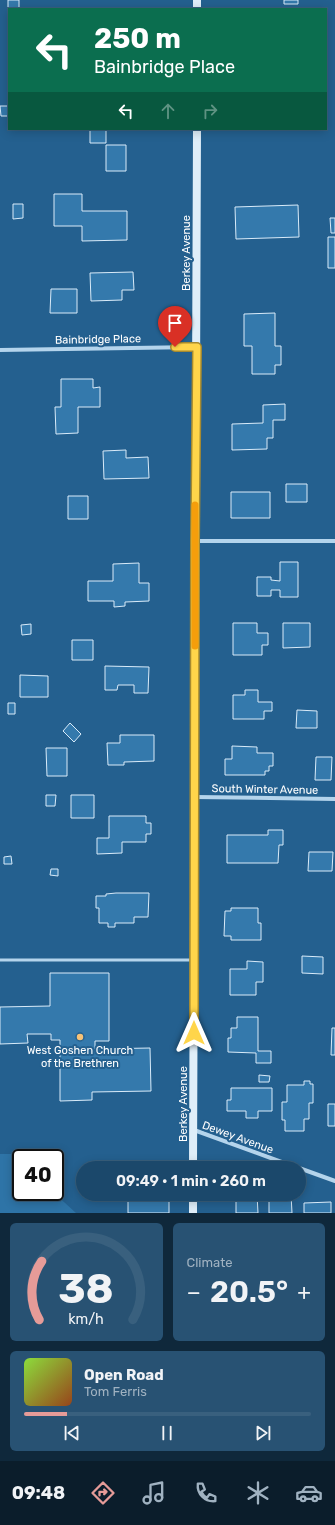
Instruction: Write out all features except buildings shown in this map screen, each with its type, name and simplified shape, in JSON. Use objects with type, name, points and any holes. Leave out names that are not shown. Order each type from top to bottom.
[{"type":"street","name":"Berkey Avenue","points":[[193,1161],[197,130]]},
{"type":"street","name":"Bainbridge Place","points":[[0,350],[197,347]]},
{"type":"street","points":[[195,541],[335,541]]},
{"type":"street","name":"South Winter Avenue","points":[[195,797],[335,799]]},
{"type":"street","name":"Dewey Avenue","points":[[194,1130],[279,1161]]},
{"type":"street","name":"Dewey Avenue","points":[[306,1171],[335,1181]]},
{"type":"street","points":[[193,1201],[193,1213]]},
{"type":"lane","points":[[0,960],[194,960]]},
{"type":"shaded area","points":[[0,1154],[12,1154],[12,1201],[63,1201],[76,1213],[0,1213]]},
{"type":"slow traffic","points":[[195,505],[195,646]]},
{"type":"place","name":"West Goshen Church of the Brethren","points":[[80,1037]]},
{"type":"route","points":[[175,347],[197,347],[194,1033]]}]
